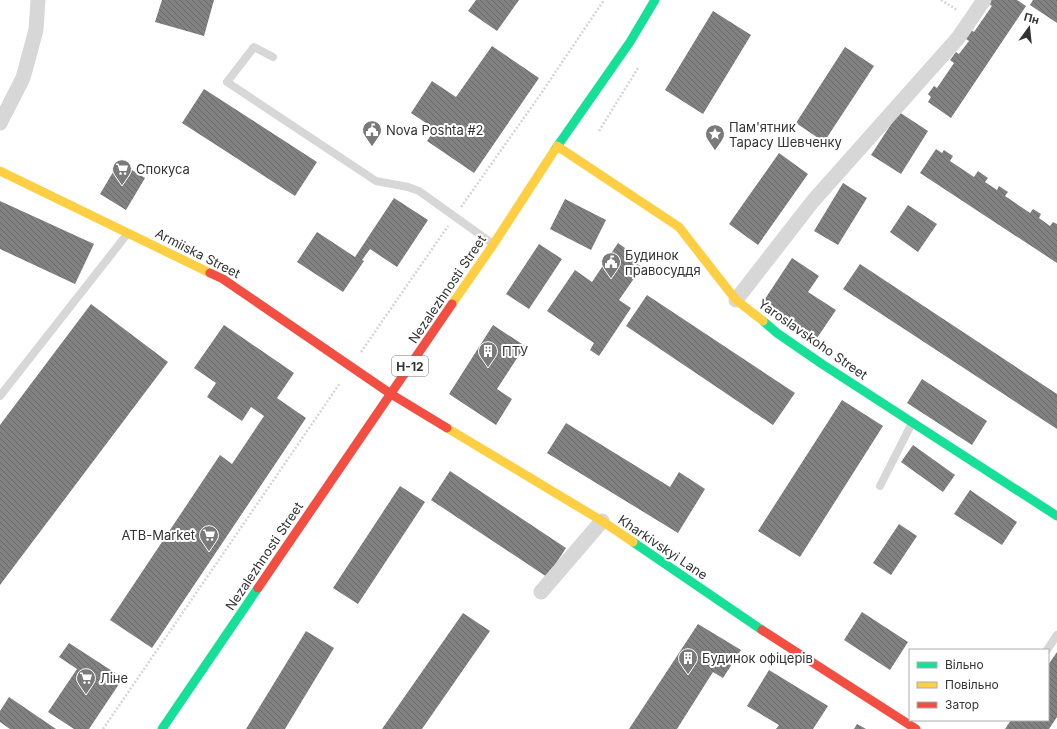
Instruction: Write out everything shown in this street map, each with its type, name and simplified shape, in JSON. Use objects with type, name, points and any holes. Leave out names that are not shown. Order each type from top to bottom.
[{"type":"street","points":[[0,123],[23,78],[36,30],[38,0]]},
{"type":"street","name":"Nezalezhnosti Street","points":[[162,729],[493,245],[557,146],[630,42],[655,0]]},
{"type":"street","points":[[736,300],[812,201],[958,38],[984,0]]},
{"type":"street","name":"Yaroslavskoho Street","points":[[557,146],[679,227],[736,300],[776,333],[1057,516]]},
{"type":"street","name":"Armiiska Street","points":[[0,171],[224,278],[391,394]]},
{"type":"street","name":"Kharkivskyi Lane","points":[[391,394],[602,522],[770,636],[916,729]]},
{"type":"street","points":[[541,592],[602,522]]},
{"type":"lane","points":[[273,58],[254,47],[227,82],[376,181],[408,187],[419,191],[493,245]]},
{"type":"lane","points":[[0,396],[128,233]]},
{"type":"lane","points":[[880,486],[912,422]]},
{"type":"lane","points":[[1048,649],[1057,636]]},
{"type":"path","points":[[103,729],[351,366],[540,95],[604,0]]},
{"type":"building","points":[[162,0],[214,0],[204,36],[155,22]]},
{"type":"building","points":[[476,0],[519,0],[497,31],[468,11]]},
{"type":"building","points":[[991,0],[1017,0],[1026,6],[951,118],[928,102],[931,97],[928,94],[934,86],[937,88],[954,63],[950,60],[956,52],[959,54],[969,41],[966,39],[971,30],[974,32],[992,6],[989,4]]},
{"type":"building","points":[[1033,0],[1057,0],[1057,23],[1030,5]]},
{"type":"building","points":[[713,11],[751,35],[703,114],[665,90]]},
{"type":"building","points":[[492,46],[539,78],[474,173],[427,141],[435,129],[411,113],[432,81],[456,97]]},
{"type":"building","points":[[845,47],[874,66],[824,142],[796,123]]},
{"type":"building","points":[[204,89],[317,162],[295,196],[182,123]]},
{"type":"building","points":[[899,112],[928,131],[901,174],[871,155]]},
{"type":"building","points":[[936,149],[942,153],[944,150],[953,156],[950,161],[974,177],[978,171],[988,178],[985,182],[997,190],[999,186],[1008,192],[1005,196],[1030,213],[1033,209],[1041,214],[1039,218],[1050,226],[1053,222],[1057,224],[1057,263],[920,173]]},
{"type":"building","points":[[779,153],[808,174],[758,245],[729,224]]},
{"type":"building","name":"Спокуса","points":[[119,162],[145,178],[126,210],[100,194]]},
{"type":"building","points":[[843,183],[867,198],[838,245],[814,231]]},
{"type":"building","points":[[394,198],[428,220],[397,267],[370,249],[362,260],[364,261],[343,292],[297,262],[317,232],[355,257]]},
{"type":"building","points":[[565,199],[606,220],[591,250],[550,229]]},
{"type":"building","points":[[0,201],[94,244],[75,284],[0,249]]},
{"type":"building","points":[[908,205],[937,224],[918,252],[890,232]]},
{"type":"building","points":[[618,243],[639,258],[636,263],[642,267],[619,300],[631,308],[599,356],[590,350],[594,343],[547,311],[575,270],[592,282]]},
{"type":"building","points":[[539,244],[562,259],[529,309],[506,294]]},
{"type":"building","points":[[792,258],[819,276],[808,292],[836,310],[815,341],[761,305]]},
{"type":"building","points":[[860,264],[1057,394],[1057,429],[843,289]]},
{"type":"building","points":[[647,295],[795,393],[773,425],[626,326]]},
{"type":"building","points":[[91,304],[168,362],[0,585],[0,425]]},
{"type":"building","points":[[224,325],[294,373],[277,398],[306,418],[152,648],[110,620],[220,455],[232,464],[264,416],[251,407],[242,421],[207,397],[216,383],[194,368]]},
{"type":"building","name":"ПТУ","points":[[493,325],[525,346],[497,389],[512,399],[496,425],[449,394]]},
{"type":"building","points":[[922,379],[987,421],[972,445],[907,403]]},
{"type":"building","points":[[842,400],[883,426],[800,557],[758,531]]},
{"type":"building","points":[[566,423],[670,487],[679,472],[705,489],[678,533],[547,453]]},
{"type":"building","points":[[913,445],[955,475],[943,492],[901,462]]},
{"type":"building","points":[[450,471],[566,548],[547,577],[431,500]]},
{"type":"building","points":[[400,486],[425,502],[358,604],[333,588]]},
{"type":"building","points":[[970,490],[1017,522],[1002,545],[954,514]]},
{"type":"building","points":[[899,524],[917,536],[891,575],[873,563]]},
{"type":"building","points":[[862,612],[908,642],[890,670],[844,640]]},
{"type":"building","points":[[463,613],[490,631],[422,729],[382,729]]},
{"type":"building","name":"Будинок офіцерів","points":[[698,624],[741,650],[723,678],[713,672],[677,729],[629,729]]},
{"type":"building","points":[[306,631],[334,648],[285,729],[246,729]]},
{"type":"building","name":"Ліне","points":[[69,643],[123,678],[89,729],[74,729],[48,712],[77,669],[59,657]]},
{"type":"building","points":[[1057,652],[1057,717],[1049,729],[1005,729],[1010,721],[1049,721],[1049,664]]},
{"type":"building","points":[[769,670],[828,706],[813,729],[776,729],[779,725],[747,706]]},
{"type":"building","points":[[9,697],[56,729],[10,729],[0,722],[0,711]]},
{"type":"building","points":[[857,724],[866,729],[854,729]]},
{"type":"traffic: fast","points":[[554,151],[630,42],[655,0]]},
{"type":"traffic: fast","points":[[763,321],[777,333],[822,364],[1057,516]]},
{"type":"traffic: fast","points":[[633,542],[762,630]]},
{"type":"traffic: fast","points":[[162,729],[258,588]]},
{"type":"traffic: slow","points":[[557,146],[679,227],[736,300],[763,321]]},
{"type":"traffic: slow","points":[[452,304],[493,245],[554,151]]},
{"type":"traffic: slow","points":[[0,171],[210,273]]},
{"type":"traffic: slow","points":[[447,428],[602,521],[633,542]]},
{"type":"traffic: jam","points":[[210,273],[223,279],[391,394],[447,428]]},
{"type":"traffic: jam","points":[[258,588],[452,304]]},
{"type":"traffic: jam","points":[[762,630],[916,729]]},
{"type":"place","name":"Nova Poshta #2","points":[[372,147]]},
{"type":"place","name":"Пам'ятник Тарасу Шевченку","points":[[715,151]]},
{"type":"place","name":"Спокуса","points":[[122,186]]},
{"type":"place","name":"Будинок правосуддя","points":[[611,279]]},
{"type":"place","name":"ПТУ","points":[[488,368]]},
{"type":"place","name":"ATB-Market","points":[[209,552]]},
{"type":"place","name":"Будинок офіцерів","points":[[688,675]]},
{"type":"place","name":"Ліне","points":[[86,695]]}]
